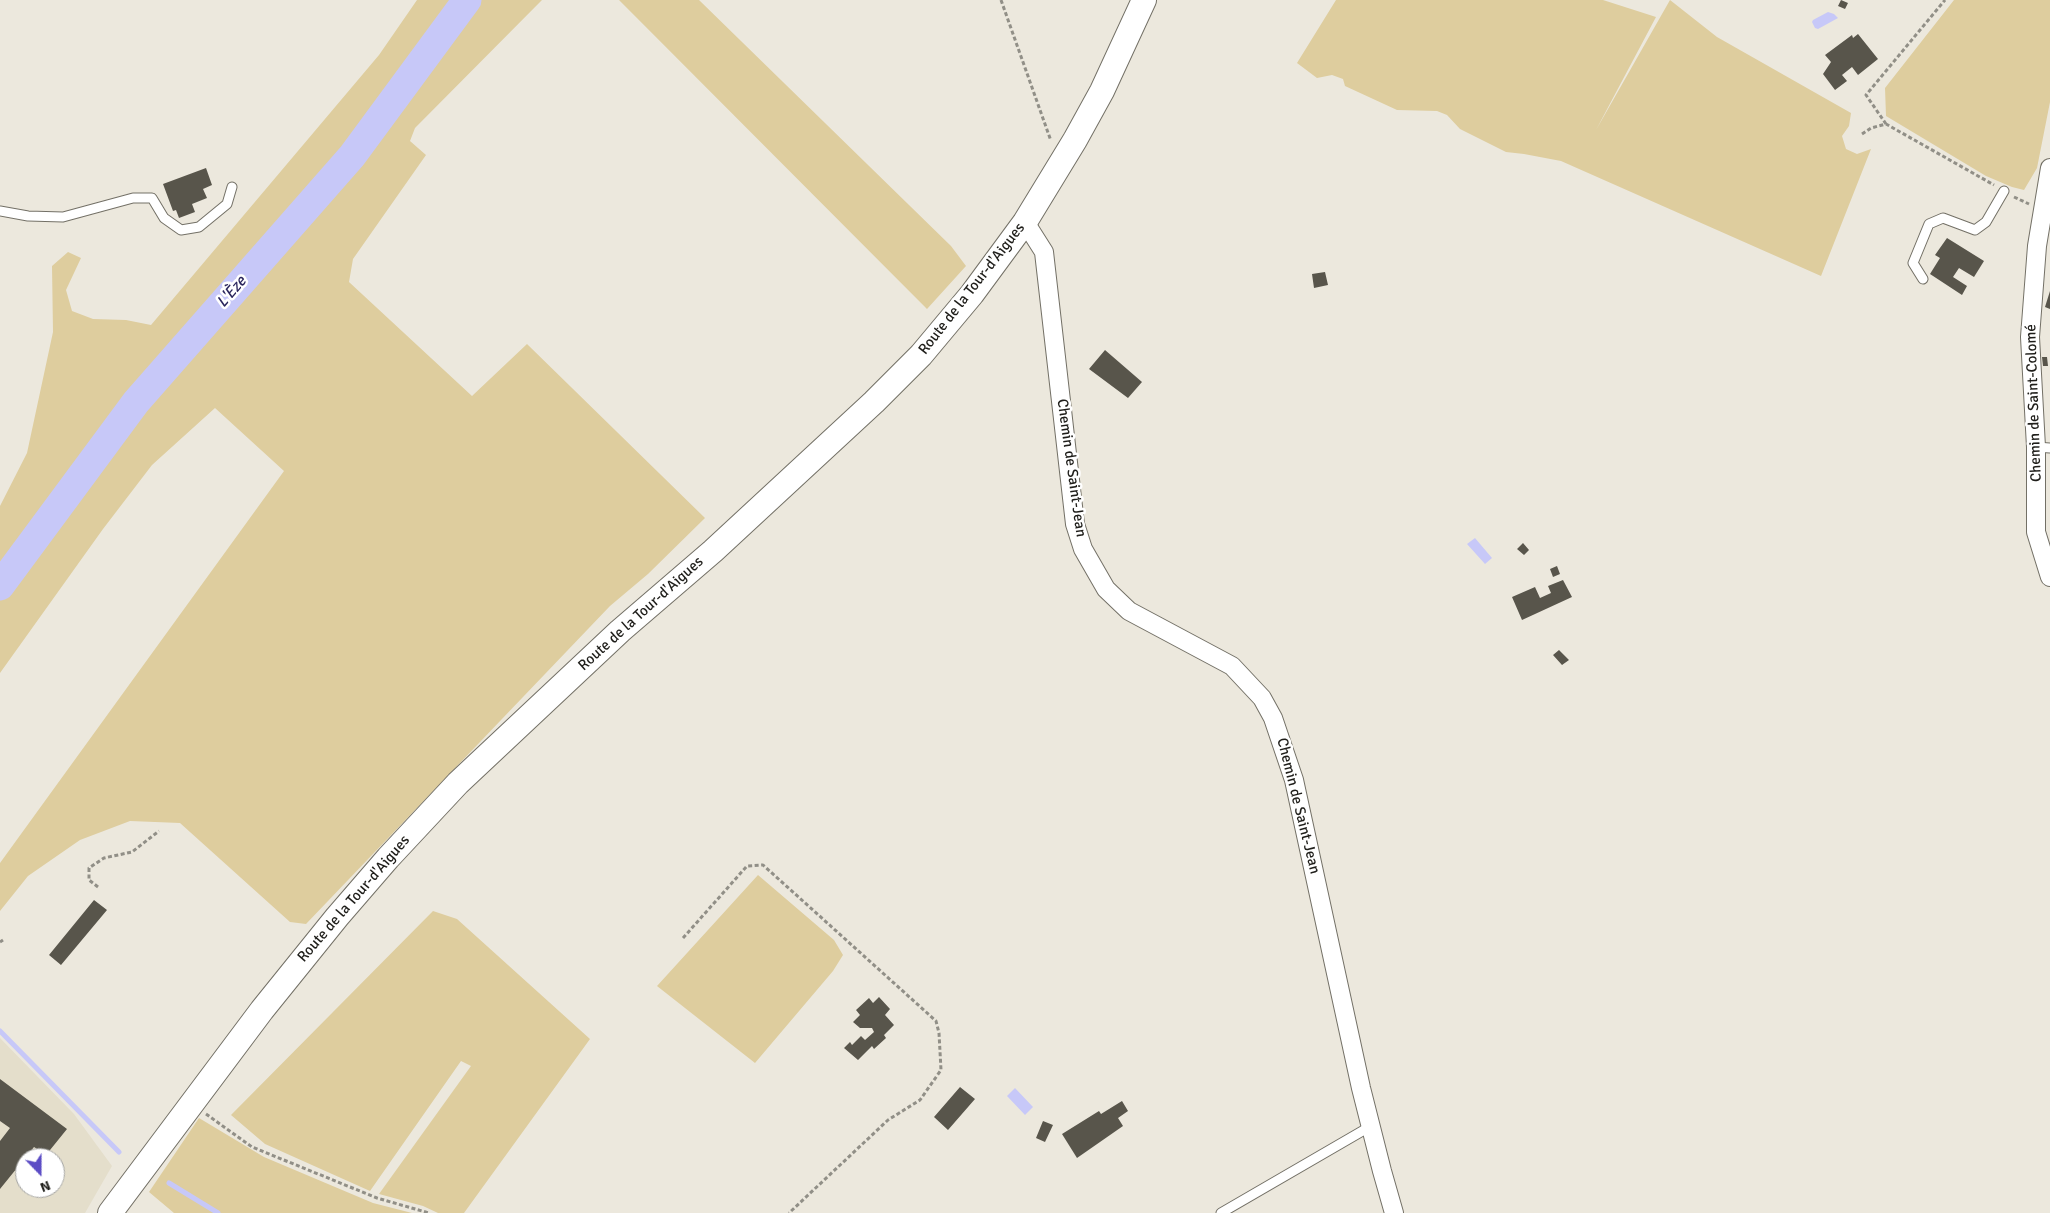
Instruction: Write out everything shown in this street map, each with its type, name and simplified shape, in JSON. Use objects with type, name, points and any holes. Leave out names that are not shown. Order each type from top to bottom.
[{"type":"main road","name":"Route de la Tour-d'Aigues","points":[[110,1213],[262,1010],[337,917],[388,858],[458,783],[620,632],[713,551],[922,355],[972,294],[1025,222],[1102,91],[1144,0]]},
{"type":"street","name":"Chemin de Saint-Colomé","points":[[2047,561],[2036,532],[2043,447],[2030,337],[2036,246],[2046,214],[2050,168]]},
{"type":"street","name":"Chemin de Saint-Jean","points":[[1025,222],[1044,252],[1075,524],[1083,549],[1106,589],[1129,611],[1232,666],[1262,698],[1274,718],[1294,780],[1371,1126],[1394,1213]]},
{"type":"lane","points":[[0,211],[28,216],[63,217],[133,198],[152,198],[164,218],[181,230],[199,227],[227,204],[232,187]]},
{"type":"lane","points":[[1923,279],[1913,264],[1929,224],[1943,218],[1975,230],[1986,222],[2004,191]]},
{"type":"lane","points":[[1221,1213],[1371,1126]]},
{"type":"path","points":[[1001,0],[1060,165]]},
{"type":"path","points":[[1945,0],[1866,95],[1886,124],[2046,214]]},
{"type":"path","points":[[1862,134],[1871,128],[1886,124]]},
{"type":"path","points":[[98,887],[89,880],[89,868],[104,858],[132,852],[159,831]]},
{"type":"path","points":[[683,938],[747,866],[763,865],[936,1021],[939,1033],[941,1070],[920,1100],[888,1120],[789,1213]]},
{"type":"path","points":[[191,1104],[252,1147],[377,1198],[429,1213]]},
{"type":"shaded area","points":[[417,0],[542,0],[415,128],[410,141],[426,155],[353,259],[349,282],[472,396],[527,344],[705,518],[648,574],[610,606],[306,924],[290,922],[180,823],[130,821],[80,840],[28,876],[0,911],[0,863],[284,471],[215,408],[152,465],[103,529],[0,673],[0,506],[27,453],[53,332],[52,266],[68,252],[81,258],[66,290],[72,311],[93,319],[126,320],[151,325],[379,55]]},
{"type":"shaded area","points":[[619,0],[699,0],[951,246],[966,266],[927,309]]},
{"type":"shaded area","points":[[1336,0],[1603,0],[1656,17],[1596,130],[1670,0],[1717,37],[1851,113],[1849,126],[1842,136],[1846,149],[1857,154],[1871,149],[1821,276],[1561,161],[1506,152],[1460,129],[1447,115],[1437,111],[1397,110],[1345,86],[1343,79],[1332,75],[1317,78],[1297,63]]},
{"type":"shaded area","points":[[1954,0],[2050,0],[2050,102],[2037,168],[2024,190],[1986,176],[1886,116],[1885,88]]},
{"type":"shaded area","points":[[758,875],[834,940],[843,955],[833,971],[755,1063],[657,986]]},
{"type":"shaded area","points":[[433,911],[457,919],[590,1039],[464,1213],[438,1213],[423,1206],[379,1194],[471,1066],[461,1061],[370,1191],[265,1144],[231,1115]]},
{"type":"shaded area","points":[[0,1038],[74,1114],[112,1166],[85,1213],[0,1213]]},
{"type":"shaded area","points":[[199,1118],[264,1157],[373,1203],[412,1213],[174,1213],[149,1192]]},
{"type":"water","points":[[1828,12],[1838,18],[1818,29],[1815,28],[1813,20]]},
{"type":"water","points":[[1475,538],[1492,558],[1485,564],[1467,544]]},
{"type":"water","points":[[1015,1088],[1033,1107],[1025,1115],[1007,1096]]},
{"type":"building","points":[[1841,0],[1848,3],[1845,9],[1838,6]]},
{"type":"building","points":[[1858,34],[1878,59],[1858,75],[1852,67],[1842,75],[1847,81],[1835,90],[1823,74],[1831,62],[1825,55],[1852,35],[1853,38]]},
{"type":"building","points":[[206,168],[212,185],[203,189],[207,198],[192,204],[195,212],[179,218],[176,210],[173,211],[163,184]]},
{"type":"building","points":[[1947,238],[1984,261],[1974,277],[1959,268],[1953,277],[1967,286],[1962,295],[1930,274],[1940,258],[1935,255]]},
{"type":"building","points":[[1325,272],[1328,285],[1314,288],[1312,274]]},
{"type":"building","points":[[2050,291],[2050,309],[2045,307]]},
{"type":"building","points":[[1105,350],[1142,382],[1128,398],[1089,369]]},
{"type":"building","points":[[2042,357],[2047,357],[2048,366],[2043,366]]},
{"type":"building","points":[[1523,543],[1529,550],[1524,555],[1517,549]]},
{"type":"building","points":[[1557,566],[1560,574],[1553,577],[1550,569]]},
{"type":"building","points":[[1563,580],[1572,597],[1522,620],[1512,597],[1535,587],[1540,598],[1551,593],[1548,586]]},
{"type":"building","points":[[1559,650],[1569,660],[1562,665],[1553,655]]},
{"type":"building","points":[[94,900],[107,910],[61,965],[49,955]]},
{"type":"building","points":[[879,997],[890,1009],[885,1015],[894,1025],[884,1035],[886,1038],[874,1049],[872,1046],[858,1060],[844,1048],[850,1042],[852,1045],[861,1036],[865,1040],[874,1032],[872,1028],[860,1028],[853,1022],[860,1015],[856,1010],[869,998],[873,1003]]},
{"type":"building","points":[[0,1079],[67,1129],[52,1148],[15,1148],[15,1170],[0,1189],[0,1141],[10,1128],[0,1121]]},
{"type":"building","points":[[960,1087],[975,1099],[948,1130],[934,1117]]},
{"type":"building","points":[[1122,1101],[1128,1111],[1118,1118],[1123,1126],[1077,1158],[1062,1134],[1099,1111],[1101,1114]]},
{"type":"building","points":[[1043,1121],[1053,1125],[1045,1142],[1036,1138]]},
{"type":"waterway","name":"L'Èze","points":[[0,586],[136,402],[352,156],[467,0]]},
{"type":"waterway","points":[[0,1031],[119,1152]]},
{"type":"waterway","points":[[169,1183],[218,1213]]}]
